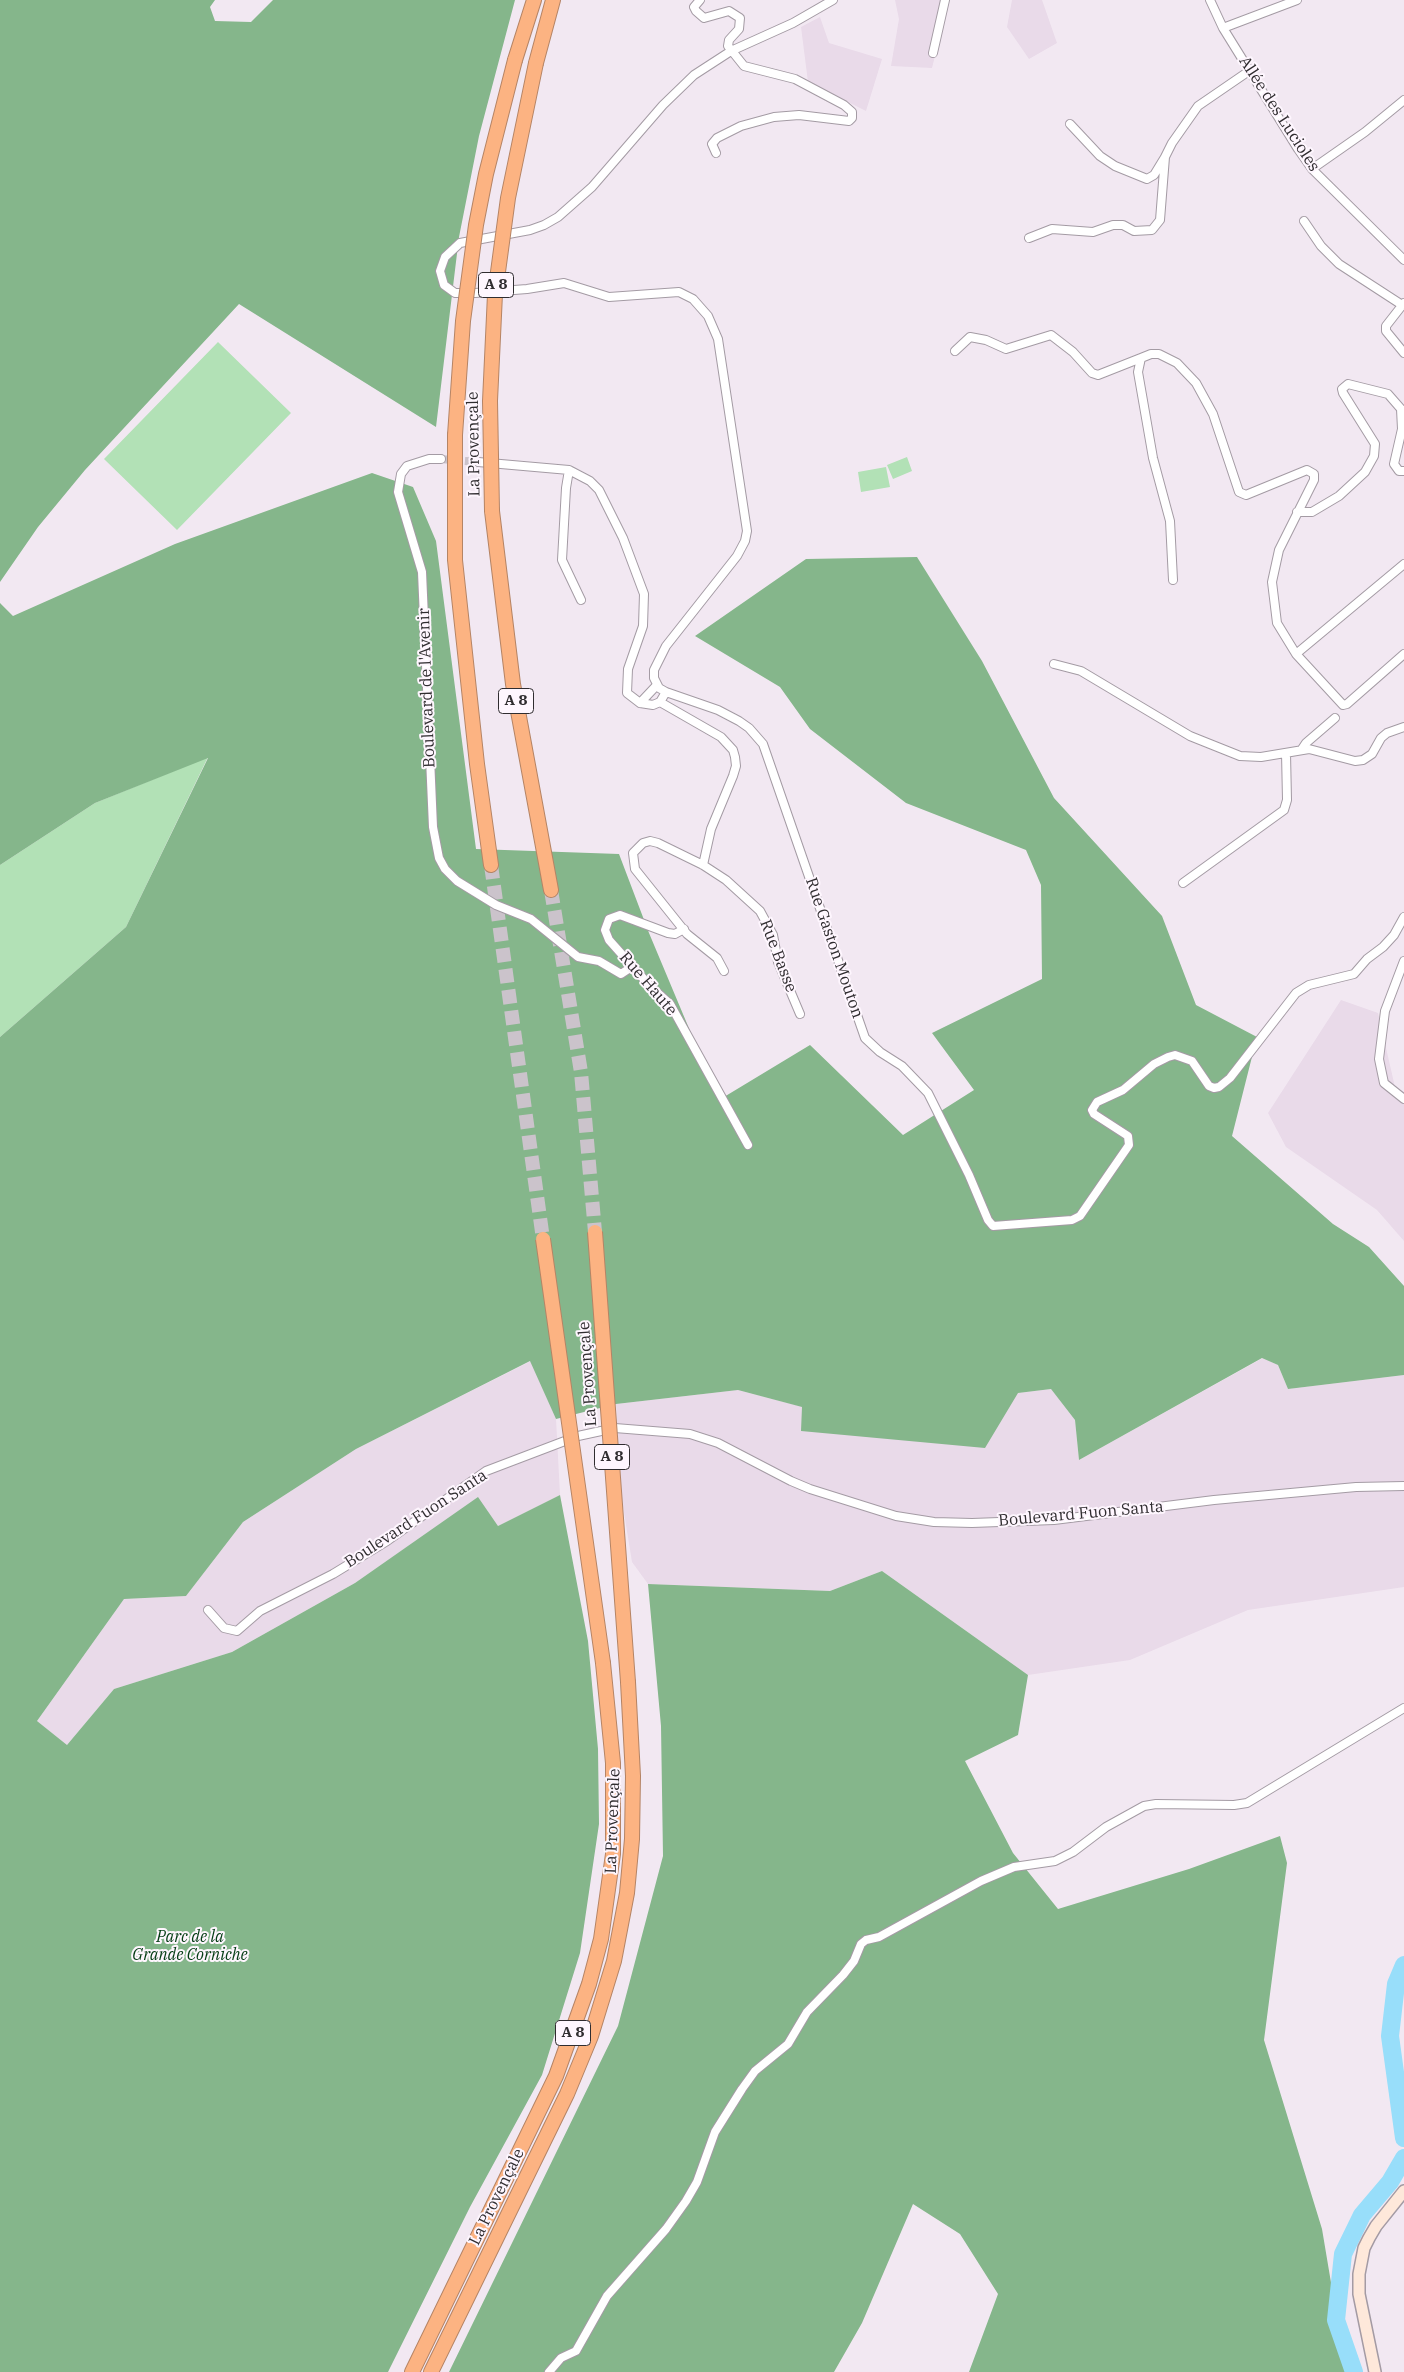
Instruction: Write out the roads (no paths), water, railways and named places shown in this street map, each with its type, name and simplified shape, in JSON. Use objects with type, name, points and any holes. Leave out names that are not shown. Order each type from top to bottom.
[{"type":"highway","name":"La Provençale","points":[[490,864],[455,560],[455,435],[463,321],[474,234],[488,166],[515,60],[534,0]]},
{"type":"highway","name":"La Provençale","points":[[551,890],[512,684],[492,510],[490,402],[495,294],[508,198],[536,63],[553,0]]},
{"type":"highway","name":"La Provençale","points":[[431,2372],[567,2094],[591,2036],[614,1960],[627,1893],[632,1839],[634,1776],[595,1232]]},
{"type":"highway","name":"La Provençale","points":[[412,2372],[549,2092],[575,2026],[601,1939],[613,1854],[613,1763],[603,1663],[542,1239]]},
{"type":"main road","points":[[1375,2372],[1359,2294],[1359,2274],[1364,2248],[1372,2232],[1404,2190]]},
{"type":"street","points":[[700,0],[694,6],[696,11],[704,18],[729,11],[740,18],[739,29],[729,40],[728,46],[744,66],[795,79],[844,105],[852,112],[852,118],[849,121],[799,115],[774,117],[741,126],[717,138],[712,144],[716,153]]},
{"type":"street","points":[[640,703],[657,685],[654,678],[654,670],[666,646],[737,556],[745,541],[747,531],[718,339],[713,326],[701,306],[685,294],[679,292],[610,297],[564,283],[538,288],[464,294],[455,292],[444,285],[440,270],[445,257],[460,243],[530,230],[544,225],[570,208],[612,166],[677,90],[694,75],[731,51],[793,23],[833,0]]},
{"type":"street","points":[[933,53],[945,0]]},
{"type":"street","name":"Allée des Lucioles","points":[[1210,0],[1223,28],[1312,169],[1404,260]]},
{"type":"street","points":[[1223,28],[1297,0]]},
{"type":"street","points":[[1070,124],[1104,159],[1147,179],[1154,175],[1172,143],[1198,106],[1249,70]]},
{"type":"street","points":[[1312,169],[1365,132],[1404,100]]},
{"type":"street","points":[[1029,238],[1052,229],[1093,232],[1120,224],[1134,231],[1152,230],[1160,220],[1165,156]]},
{"type":"street","points":[[1304,221],[1321,246],[1339,264],[1403,304],[1386,326],[1386,331],[1404,352]]},
{"type":"street","points":[[955,351],[970,337],[986,340],[1006,349],[1051,335],[1092,372],[1098,375],[1141,358],[1159,354],[1177,362],[1196,383],[1213,414],[1239,492],[1250,494],[1307,470],[1314,474],[1314,480],[1279,550],[1272,582],[1277,624],[1296,654],[1343,705],[1404,654]]},
{"type":"street","points":[[1141,358],[1138,372],[1153,458],[1170,521],[1174,580]]},
{"type":"street","points":[[1297,512],[1312,512],[1339,496],[1365,472],[1374,456],[1375,444],[1343,393],[1342,389],[1348,384],[1388,394],[1401,409],[1402,429],[1394,464],[1399,471],[1404,471]]},
{"type":"street","name":"Boulevard de l'Avenir","points":[[441,459],[416,462],[407,466],[401,474],[398,492],[422,572],[433,827],[439,858],[445,869],[457,881],[488,900],[531,919],[578,957],[599,961],[621,974],[633,966]]},
{"type":"street","points":[[478,462],[569,470],[590,481],[599,490],[623,538],[642,586],[644,621],[628,669],[626,688],[631,698],[640,703],[653,705],[660,702],[666,692]]},
{"type":"street","points":[[569,470],[566,488],[562,560],[581,600]]},
{"type":"street","points":[[1296,654],[1404,564]]},
{"type":"street","points":[[1054,664],[1081,671],[1190,736],[1236,755],[1249,757],[1286,753],[1302,749],[1363,760],[1372,754],[1381,738],[1387,732],[1404,727]]},
{"type":"street","name":"Rue Gaston Mouton","points":[[657,685],[666,692],[730,715],[749,728],[763,744],[865,1038],[880,1052],[902,1066],[928,1093],[969,1174],[988,1220],[993,1226],[1072,1220],[1080,1216],[1129,1145],[1128,1136],[1094,1114],[1093,1106],[1097,1102],[1123,1090],[1154,1064],[1168,1056],[1175,1055],[1192,1060],[1210,1086],[1214,1088],[1219,1087],[1230,1078],[1296,993],[1309,985],[1354,974],[1367,959],[1383,947],[1394,935],[1404,917]]},
{"type":"street","points":[[660,702],[720,737],[733,750],[735,757],[736,766],[706,845],[703,865]]},
{"type":"street","points":[[1302,749],[1306,742],[1335,718]]},
{"type":"street","points":[[1183,882],[1284,810],[1287,800],[1286,753]]},
{"type":"street","name":"Rue Basse","points":[[684,930],[634,869],[633,853],[637,847],[650,841],[703,865],[726,880],[760,911],[773,934],[778,962],[800,1014]]},
{"type":"street","name":"Rue Haute","points":[[684,930],[675,934],[668,933],[626,917],[614,916],[606,923],[606,934],[633,966],[670,1004],[748,1145]]},
{"type":"street","points":[[684,930],[717,958],[724,971]]},
{"type":"street","points":[[1404,961],[1385,1011],[1379,1059],[1384,1084],[1404,1099]]},
{"type":"street","name":"Boulevard Fuon Santa","points":[[208,1610],[224,1628],[237,1631],[260,1611],[333,1574],[388,1541],[486,1471],[578,1436],[615,1428],[690,1434],[718,1443],[810,1489],[896,1516],[934,1522],[972,1523],[1054,1520],[1214,1500],[1356,1486],[1404,1486]]},
{"type":"street","points":[[549,2372],[561,2358],[576,2351],[607,2296],[666,2229],[690,2195],[704,2164],[715,2132],[742,2088],[755,2071],[788,2044],[807,2012],[843,1975],[854,1961],[861,1944],[866,1940],[879,1937],[981,1880],[1014,1867],[1055,1861],[1073,1852],[1106,1827],[1144,1806],[1156,1804],[1234,1805],[1248,1803],[1404,1708]]},
{"type":"waterway","points":[[1404,1965],[1396,1984],[1390,2036],[1404,2138]]},
{"type":"waterway","points":[[1354,2372],[1336,2320],[1343,2254],[1362,2215],[1390,2182],[1404,2158]]},
{"type":"tunnel","points":[[441,459],[478,462]]},
{"type":"tunnel","points":[[491,865],[543,1239]]},
{"type":"tunnel","points":[[551,890],[581,1072],[595,1232]]},
{"type":"park label","name":"Parc de la Grande Corniche","points":[[190,1946]]}]
